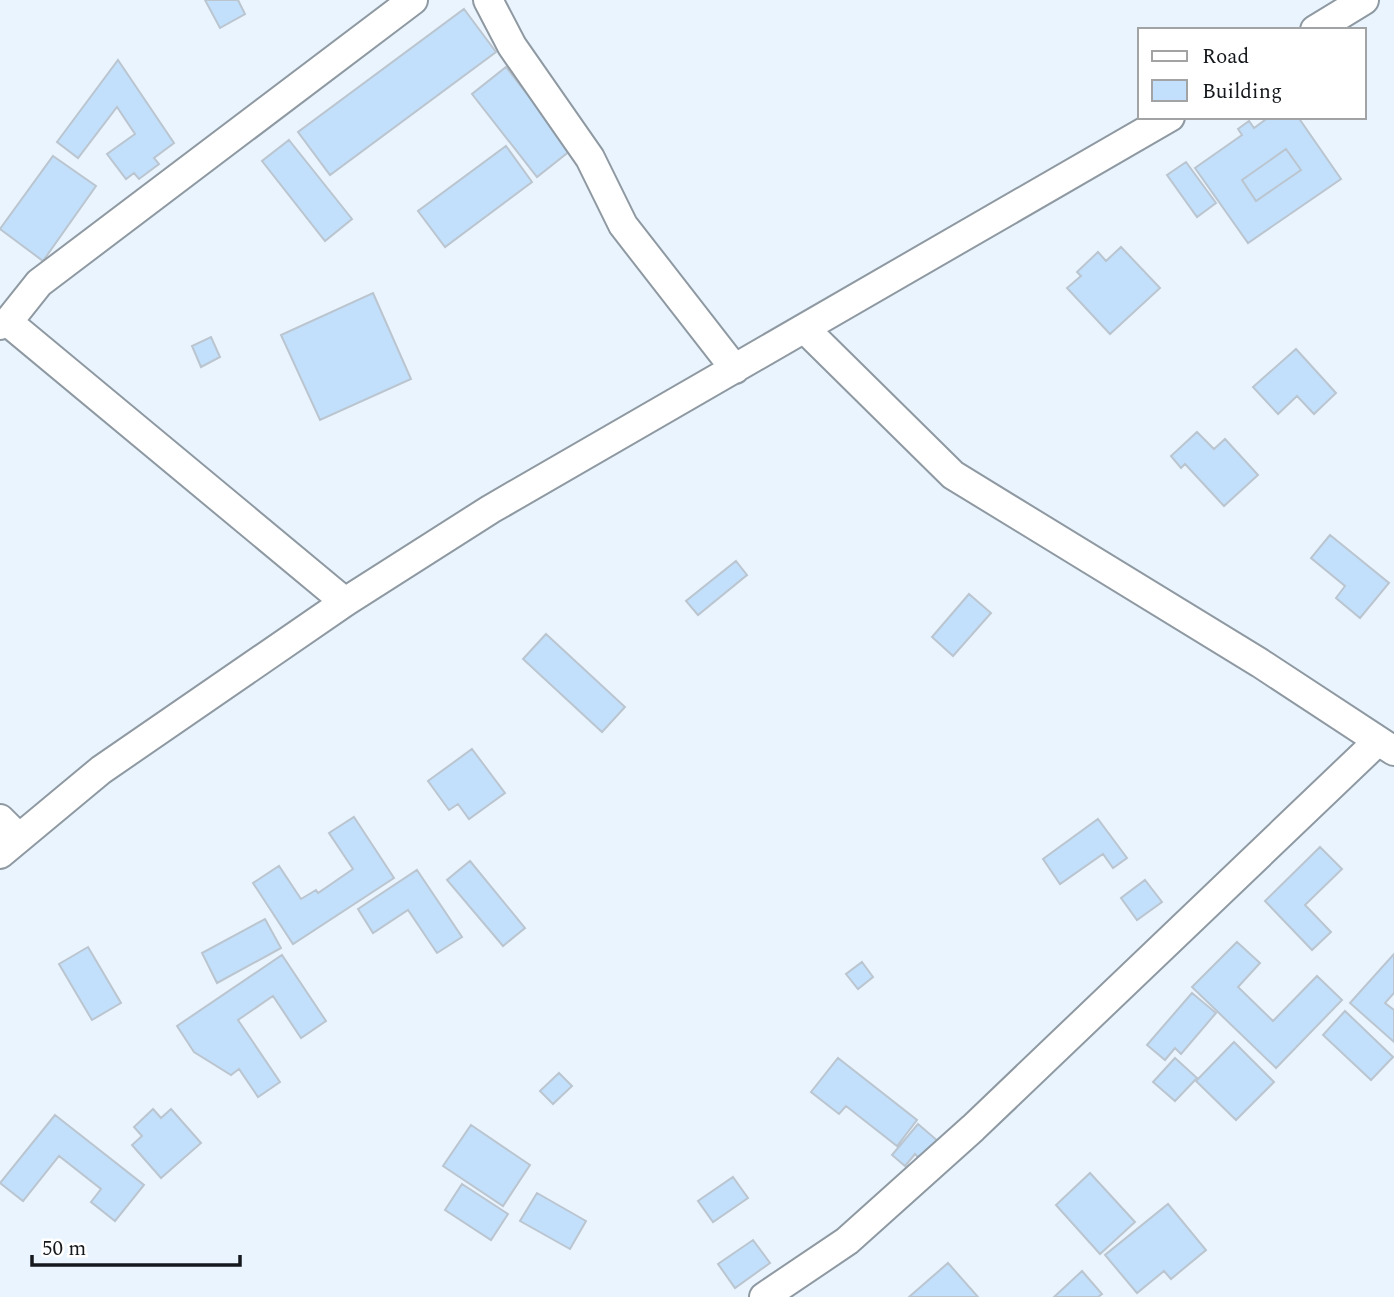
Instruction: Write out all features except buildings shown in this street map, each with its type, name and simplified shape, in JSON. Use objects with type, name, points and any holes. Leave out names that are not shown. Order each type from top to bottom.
[{"type":"street","points":[[345,602],[4,324],[39,283],[413,0]]},
{"type":"street","points":[[488,0],[512,46],[590,158],[623,225],[735,369]]},
{"type":"street","points":[[1318,28],[1364,0]]},
{"type":"street","points":[[6,837],[345,602],[491,509],[1167,119]]},
{"type":"street","points":[[764,1297],[847,1241],[974,1128],[1386,746],[1260,663],[953,475],[805,329]]}]
